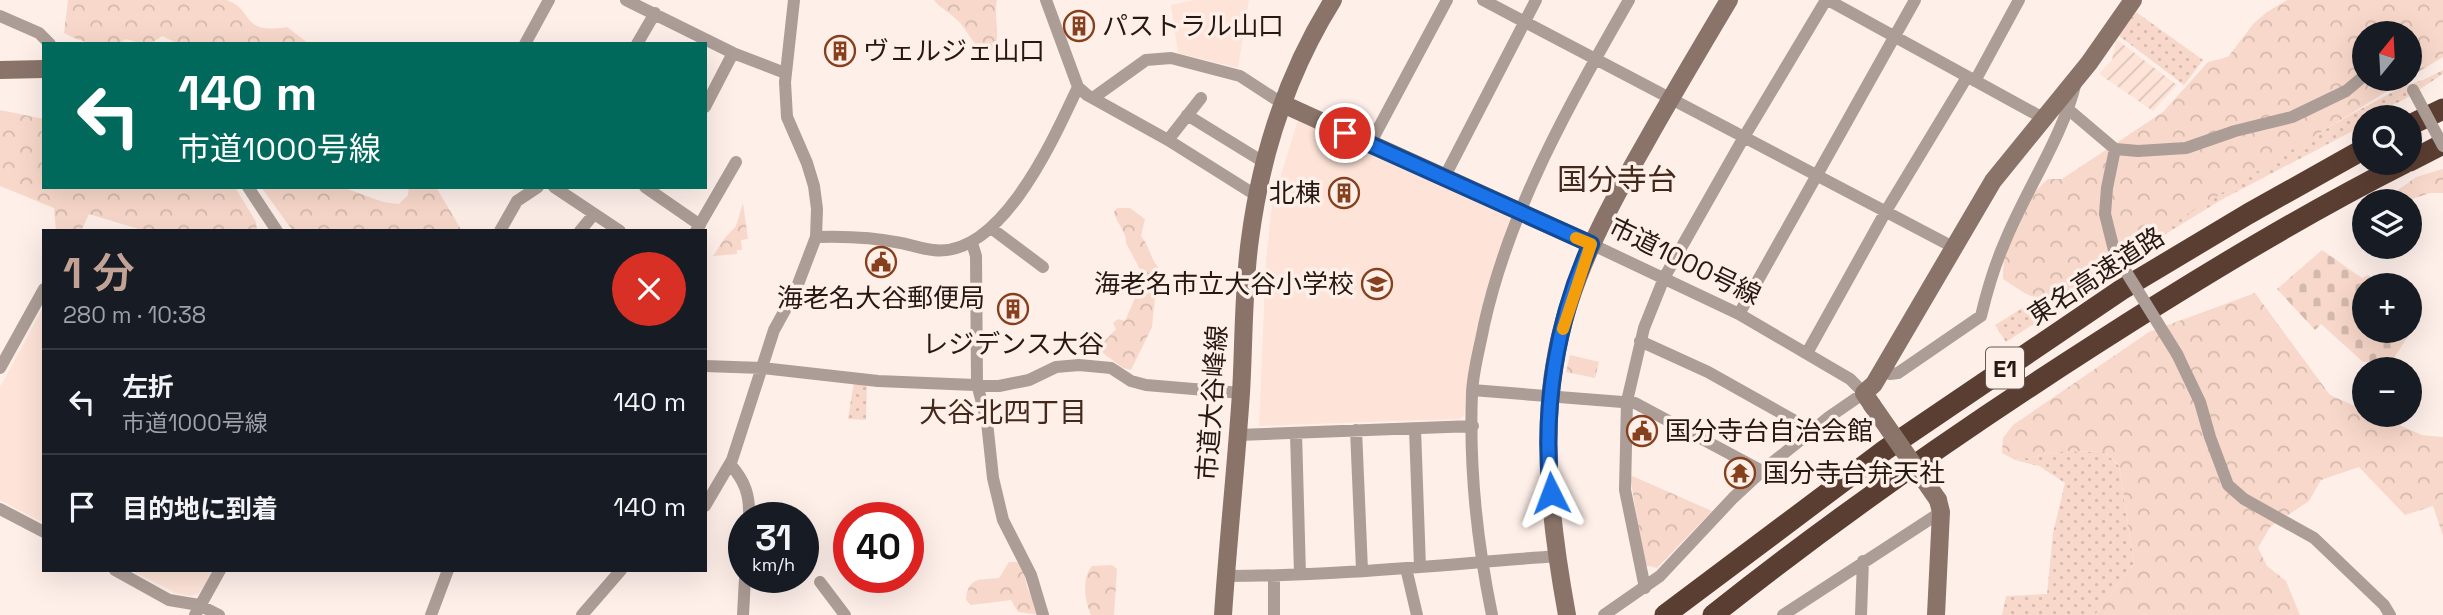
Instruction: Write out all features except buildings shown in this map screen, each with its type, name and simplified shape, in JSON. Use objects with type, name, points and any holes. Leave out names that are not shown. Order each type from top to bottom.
[{"type":"highway","points":[[2422,119],[2443,109]]},
{"type":"highway","name":"E1","points":[[2422,155],[2443,145]]},
{"type":"highway","name":"東名高速道路","points":[[1665,615],[1885,450],[2120,290],[2352,156]]},
{"type":"highway","name":"E1","points":[[1713,615],[1855,509],[2009,400],[2259,243],[2384,175]]},
{"type":"street","points":[[525,42],[549,0]]},
{"type":"street","points":[[707,503],[730,464],[774,330],[795,292],[816,237],[814,186],[787,117],[785,73],[794,0]]},
{"type":"street","points":[[1046,0],[1078,87],[1093,99],[1168,140],[1257,196]]},
{"type":"street","name":"市道大谷峰線","points":[[1223,615],[1241,393],[1247,264],[1257,196],[1283,104],[1311,39],[1333,0]]},
{"type":"street","points":[[1370,144],[1447,0]]},
{"type":"street","points":[[1483,0],[1953,247]]},
{"type":"street","points":[[1444,178],[1535,0]]},
{"type":"street","points":[[1492,615],[1481,561],[1473,491],[1472,390],[1491,293],[1518,211],[1595,59],[1629,0]]},
{"type":"street","points":[[1567,615],[1549,472],[1551,396],[1556,355],[1566,313],[1591,244],[1612,200],[1729,0]]},
{"type":"street","points":[[1644,588],[1625,490],[1627,401],[1640,341],[1664,278],[1744,137],[1827,0],[2043,118]]},
{"type":"street","points":[[1739,314],[1915,0]]},
{"type":"street","points":[[1807,353],[1886,211],[2019,0]]},
{"type":"street","points":[[1604,615],[1660,576],[1762,471],[1837,410],[1868,399],[1874,384],[1993,181],[2077,78],[2123,18],[2133,0]]},
{"type":"street","points":[[634,2],[733,53],[785,73]]},
{"type":"street","points":[[638,42],[655,13]]},
{"type":"street","points":[[0,16],[39,33],[48,42]]},
{"type":"street","points":[[707,103],[733,53]]},
{"type":"street","points":[[1093,99],[1146,60],[1171,58],[1240,76],[1283,104]]},
{"type":"street","points":[[0,70],[42,68]]},
{"type":"street","points":[[1883,369],[1890,374],[1898,373],[1981,316],[2004,243],[2069,110],[2077,78]]},
{"type":"street","points":[[2069,110],[2115,149],[2138,151],[2186,148],[2235,131],[2292,117],[2352,85]]},
{"type":"street","points":[[816,237],[860,236],[933,250],[954,250],[972,243],[991,228],[1045,157],[1078,87]]},
{"type":"street","points":[[2414,91],[2443,145]]},
{"type":"street","points":[[1168,140],[1201,98]]},
{"type":"street","name":"市道1000号線","points":[[1283,104],[1739,314],[1850,379],[1868,399]]},
{"type":"street","points":[[1187,115],[1265,163]]},
{"type":"street","points":[[2115,149],[2105,214],[2115,254],[2177,354],[2200,402],[2228,485],[2244,499],[2314,538],[2384,605],[2390,615]]},
{"type":"street","points":[[652,189],[698,228],[736,162]]},
{"type":"street","points":[[249,189],[276,229]]},
{"type":"street","points":[[500,229],[517,201],[535,189]]},
{"type":"street","points":[[557,189],[617,229]]},
{"type":"street","points":[[582,229],[594,214]]},
{"type":"street","points":[[991,228],[1043,267]]},
{"type":"street","points":[[972,243],[976,256],[977,384],[987,422],[993,478],[1003,520],[1028,567],[1043,615]]},
{"type":"street","points":[[0,368],[42,293]]},
{"type":"street","points":[[1640,341],[1708,372],[1813,431]]},
{"type":"street","points":[[707,362],[872,381],[999,386],[1029,380],[1056,367],[1079,365],[1111,368],[1130,381],[1146,386],[1241,393]]},
{"type":"street","points":[[1472,390],[1635,403],[1762,471]]},
{"type":"street","points":[[1868,399],[1940,506],[1936,615]]},
{"type":"street","points":[[1238,435],[1473,426]]},
{"type":"street","points":[[1415,429],[1420,567]]},
{"type":"street","points":[[1356,430],[1362,570]]},
{"type":"street","points":[[1296,433],[1300,574]]},
{"type":"street","points":[[730,464],[739,473],[749,494],[749,502]]},
{"type":"street","points":[[1789,613],[1940,506]]},
{"type":"street","points":[[0,509],[42,531]]},
{"type":"street","points":[[1226,576],[1275,576],[1558,556]]},
{"type":"street","points":[[1861,615],[1863,561]]},
{"type":"street","points":[[1406,568],[1416,615]]},
{"type":"street","points":[[119,572],[169,600],[219,615]]},
{"type":"street","points":[[197,610],[219,572]]},
{"type":"street","points":[[431,615],[447,572]]},
{"type":"street","points":[[582,615],[619,572]]},
{"type":"street","points":[[1274,615],[1275,576]]},
{"type":"street","points":[[820,582],[845,615]]},
{"type":"street","points":[[743,615],[744,593]]},
{"type":"shaded area","points":[[1195,0],[1249,0],[1238,68],[1178,53],[1171,5]]},
{"type":"shaded area","points":[[2116,39],[2177,85],[2153,111],[2099,74],[2112,60]]},
{"type":"shaded area","name":"海老名市立大谷小学校","points":[[1301,120],[1508,215],[1510,220],[1483,303],[1467,384],[1464,416],[1459,419],[1259,426],[1266,259],[1272,204],[1297,123]]},
{"type":"shaded area","points":[[42,310],[42,522],[0,500],[0,387]]},
{"type":"shaded area","points":[[134,572],[214,572],[199,593],[191,596],[176,593]]},
{"type":"green space","points":[[68,0],[226,0],[241,9],[254,24],[272,29],[287,27],[306,42],[175,42],[162,36],[151,42],[126,39],[121,42],[86,42],[64,33]]},
{"type":"green space","points":[[934,0],[997,0],[997,38],[993,49],[988,52],[977,45],[961,23]]},
{"type":"green space","points":[[2287,0],[2443,0],[2443,57],[2422,70],[2422,21],[2352,21],[2352,91],[2388,91],[2365,105],[2352,105],[2352,113],[2066,289],[2039,297],[2027,294],[2003,279],[2006,251],[2015,224],[2038,188],[2048,179],[2062,179],[2163,112],[2208,62],[2228,57],[2254,23]]},
{"type":"green space","points":[[2136,12],[2203,60],[2184,85],[2118,35]]},
{"type":"green space","points":[[2443,70],[2443,74],[2422,88],[2423,80]]},
{"type":"green space","points":[[2395,91],[2417,91],[2392,105],[2369,105]]},
{"type":"green space","points":[[0,110],[42,119],[42,189],[236,189],[256,222],[257,229],[138,229],[89,214],[82,229],[56,229],[54,208],[0,186]]},
{"type":"green space","points":[[2352,114],[2352,131],[2221,200],[2159,238],[2117,270],[2006,342],[1995,325],[2106,257]]},
{"type":"green space","points":[[2443,169],[2443,193],[2422,196],[2422,189],[2400,189],[2416,177]]},
{"type":"green space","points":[[262,189],[347,189],[383,202],[399,204],[408,195],[409,189],[437,189],[461,229],[292,229]]},
{"type":"green space","points":[[743,203],[748,239],[741,240],[742,250],[737,250],[737,254],[713,256],[736,226]]},
{"type":"green space","points":[[1117,208],[1130,208],[1145,219],[1141,236],[1158,267],[1152,327],[1131,370],[1123,368],[1103,353],[1102,344],[1116,329],[1113,323],[1118,319],[1125,321],[1143,275],[1115,216]]},
{"type":"green space","points":[[2322,250],[2355,273],[2352,273],[2352,343],[2404,343],[2395,357],[2357,357],[2321,324],[2315,330],[2277,289]]},
{"type":"green space","points":[[2255,293],[2330,395],[2352,405],[2352,427],[2404,427],[2422,435],[2443,437],[2443,536],[2433,506],[2405,515],[2359,467],[2321,480],[2309,501],[2270,527],[2258,548],[2267,566],[2286,581],[2300,615],[2095,615],[2134,563],[2119,465],[2105,452],[2064,451],[2015,460],[2002,453],[2003,438],[2013,425],[2149,332]]},
{"type":"green space","points":[[1570,355],[1599,362],[1595,378],[1566,372]]},
{"type":"green space","points":[[854,382],[867,383],[866,420],[848,419]]},
{"type":"green space","points":[[2064,451],[2105,452],[2119,466],[2134,563],[2095,615],[2002,615],[2006,596],[2047,594],[2053,533],[2065,483],[2039,466],[2015,460]]},
{"type":"green space","points":[[1630,475],[1712,511],[1657,568],[1644,565]]},
{"type":"green space","points":[[1009,562],[1017,562],[1024,570],[1027,587],[1040,615],[1018,612],[1011,600],[971,605],[966,600],[972,583],[999,578]]},
{"type":"green space","points":[[1112,565],[1117,569],[1114,615],[1091,615],[1085,590],[1086,577],[1092,566]]},
{"type":"slow traffic","points":[[1563,329],[1566,313],[1591,244],[1576,238]]},
{"type":"place","name":"パストラル山口","points":[[1079,26]]},
{"type":"place","name":"ヴェルジェ山口","points":[[840,51]]},
{"type":"place","name":"北棟","points":[[1344,193]]},
{"type":"place","name":"海老名大谷郵便局","points":[[881,262]]},
{"type":"place","name":"海老名市立大谷小学校","points":[[1377,284]]},
{"type":"place","name":"レジデンス大谷","points":[[1013,309]]},
{"type":"place","name":"国分寺台自治会館","points":[[1642,431]]},
{"type":"place","name":"国分寺台弁天社","points":[[1740,473]]},
{"type":"district","name":"国分寺台","points":[[1617,179]]},
{"type":"district","name":"大谷北四丁目","points":[[1003,412]]},
{"type":"route","points":[[1345,133],[1591,244],[1566,313],[1556,355],[1550,421],[1551,493]]}]
